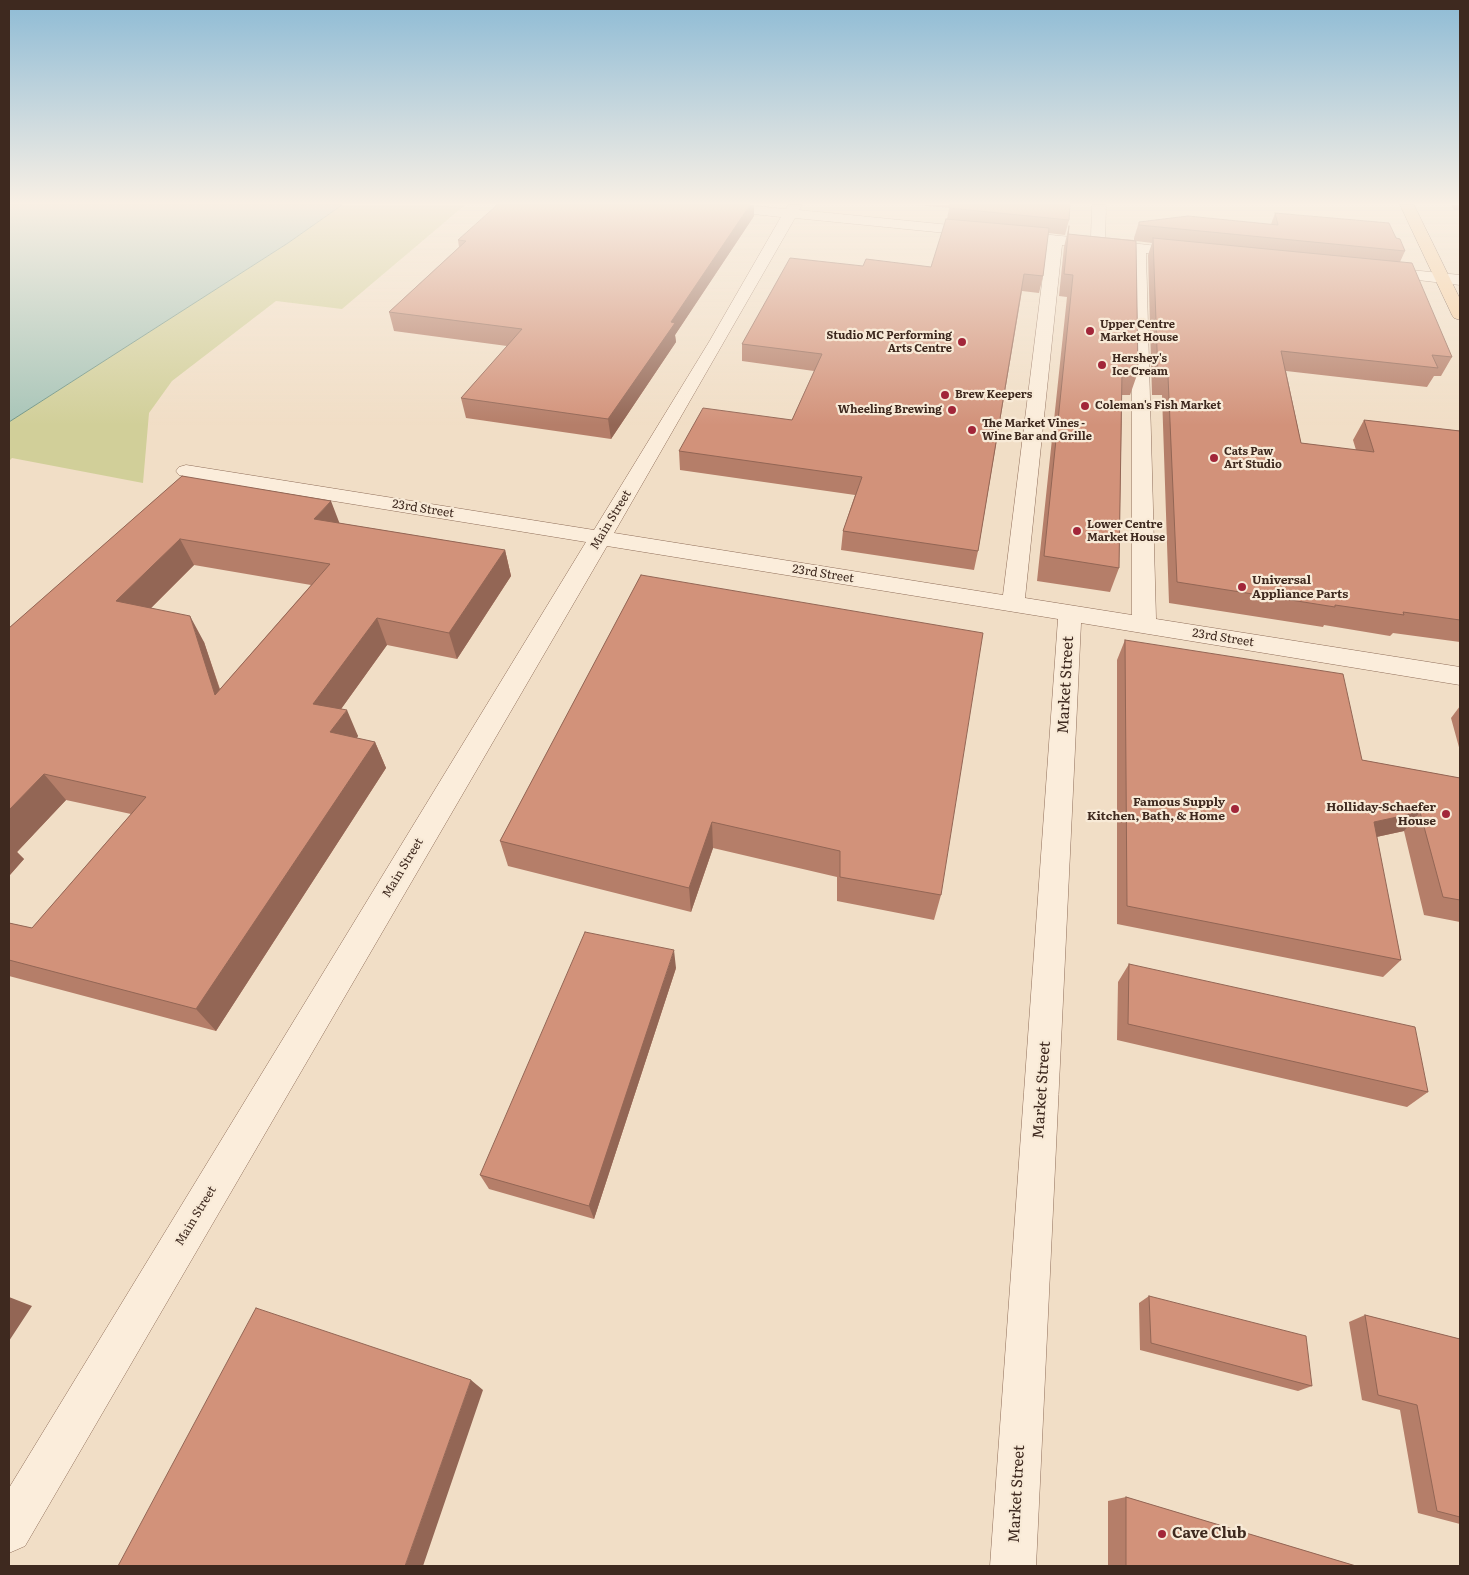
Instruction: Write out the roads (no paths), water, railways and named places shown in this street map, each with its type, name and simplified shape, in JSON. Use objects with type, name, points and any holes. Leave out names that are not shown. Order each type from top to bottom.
[{"type":"main road","points":[[1442,278],[1460,315]]},
{"type":"street","name":"Main Street","points":[[9,1530],[600,538],[752,278]]},
{"type":"street","points":[[1013,604],[1051,278]]},
{"type":"street","points":[[1139,278],[1144,625]]},
{"type":"street","points":[[1446,278],[1460,280]]},
{"type":"street","name":"23rd Street","points":[[186,472],[1460,676]]},
{"type":"street","name":"Market Street","points":[[1013,1566],[1070,613]]},
{"type":"place","name":"Upper Centre Market House","points":[[1090,331]]},
{"type":"place","name":"Studio MC Performing Arts Centre","points":[[962,342]]},
{"type":"place","name":"Hershey's Ice Cream","points":[[1102,365]]},
{"type":"place","name":"Brew Keepers","points":[[945,395]]},
{"type":"place","name":"Coleman's Fish Market","points":[[1085,406]]},
{"type":"place","name":"Wheeling Brewing","points":[[952,410]]},
{"type":"place","name":"The Market Vines - Wine Bar and Grille","points":[[972,430]]},
{"type":"place","name":"Cats Paw Art Studio","points":[[1214,458]]},
{"type":"place","name":"Lower Centre Market House","points":[[1077,531]]},
{"type":"place","name":"Universal Appliance Parts","points":[[1242,587]]},
{"type":"place","name":"Famous Supply Kitchen, Bath, & Home","points":[[1235,809]]},
{"type":"place","name":"Holliday-Schaefer House","points":[[1446,814]]},
{"type":"place","name":"Cave Club","points":[[1162,1534]]}]
